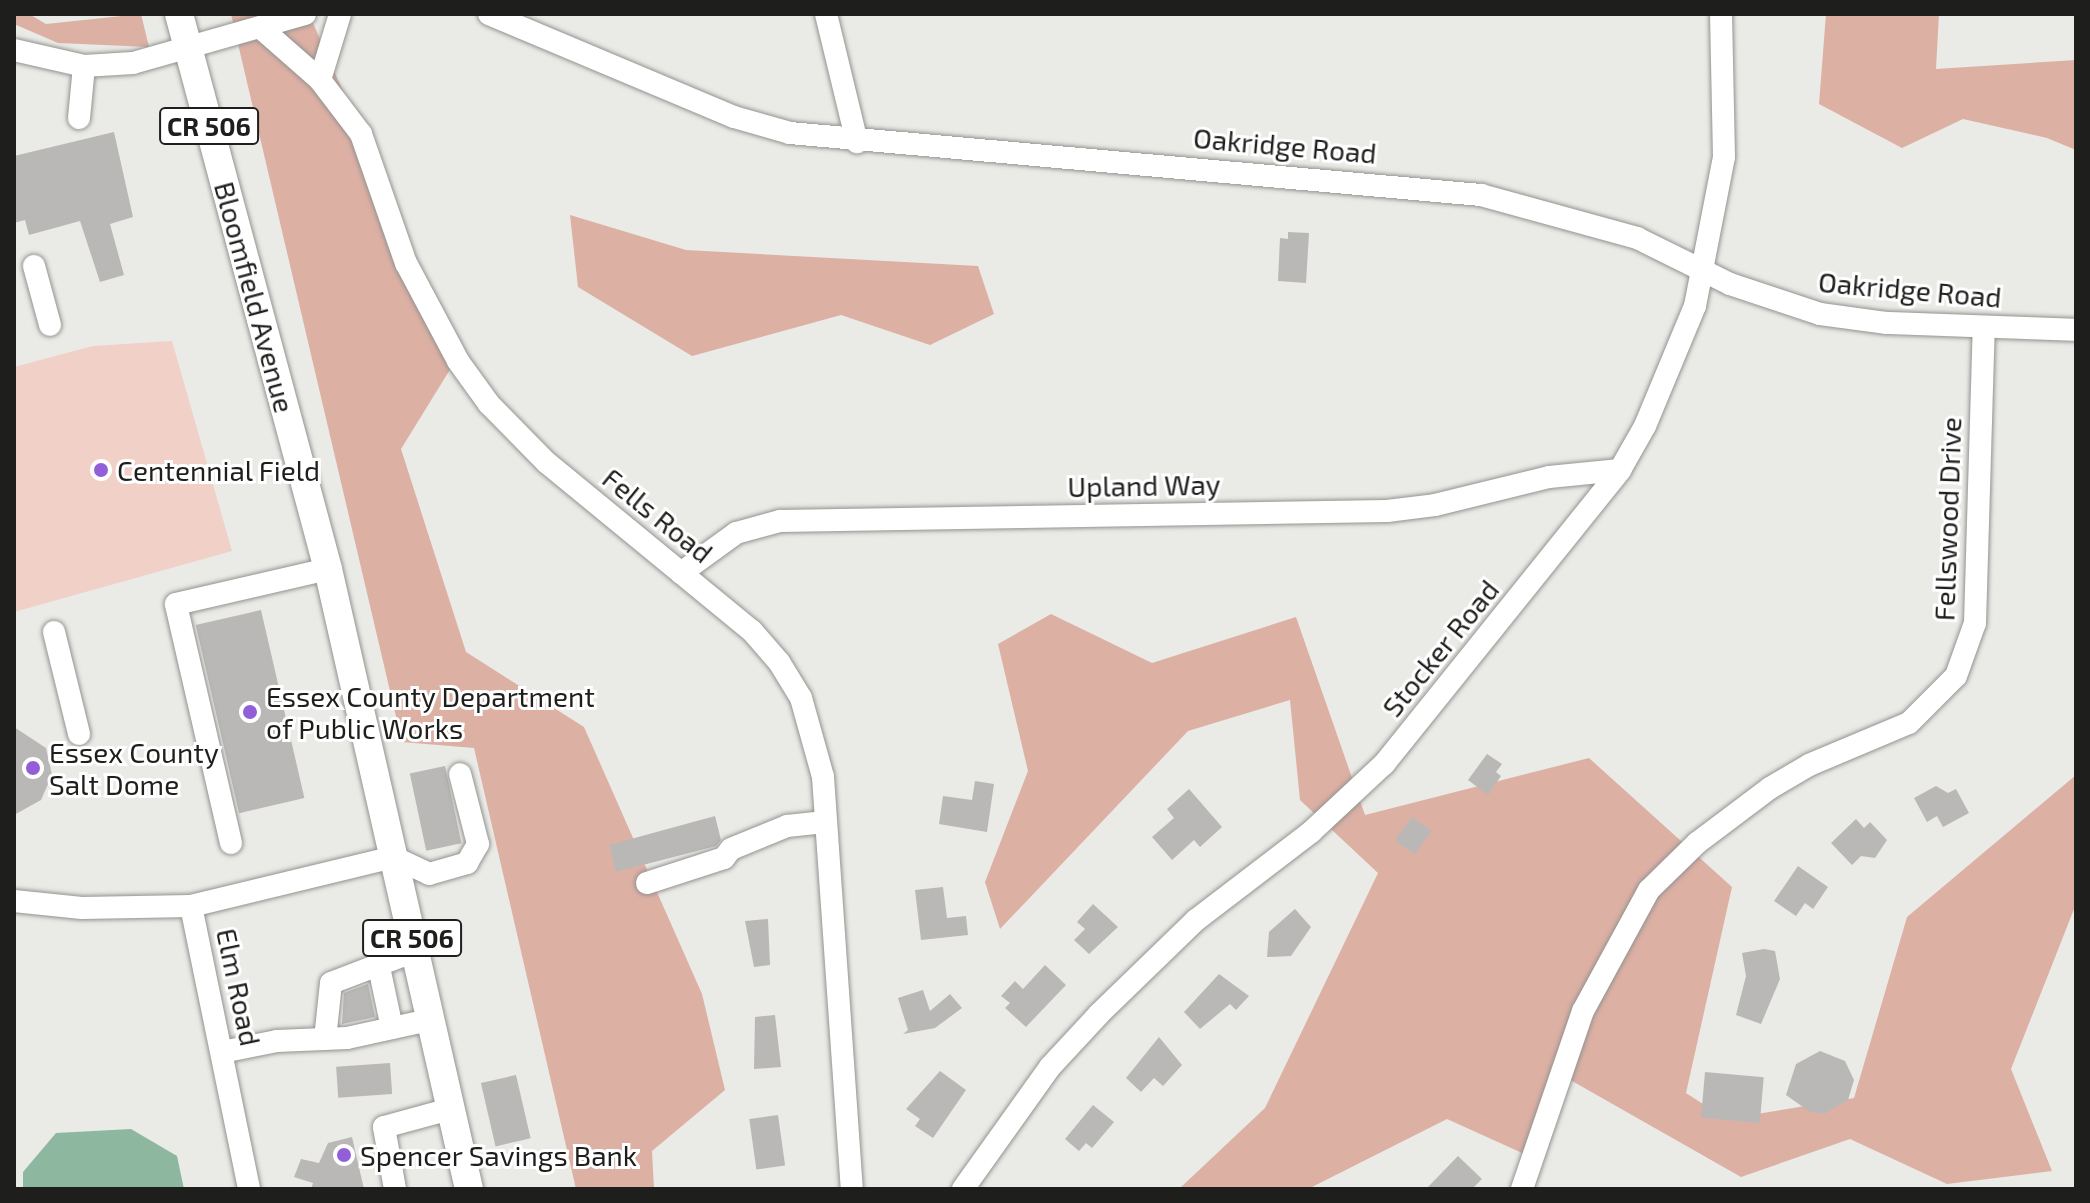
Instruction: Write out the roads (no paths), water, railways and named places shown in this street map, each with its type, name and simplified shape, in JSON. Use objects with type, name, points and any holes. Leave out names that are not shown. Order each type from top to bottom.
[{"type":"main road","name":"Bloomfield Avenue","points":[[179,14],[328,569],[469,1189]]},
{"type":"street","points":[[14,50],[84,66],[133,63],[262,29],[305,14]]},
{"type":"street","points":[[320,80],[340,14]]},
{"type":"street","name":"Oakridge Road","points":[[489,14],[734,117],[790,133],[857,142],[1247,171],[1481,195],[1612,229],[1702,270],[1820,314],[1984,327],[2076,330]]},
{"type":"street","points":[[826,14],[857,142]]},
{"type":"street","name":"Stocker Road","points":[[963,1189],[1050,1067],[1099,1014],[1196,920],[1311,832],[1384,764],[1620,470],[1670,367],[1695,306],[1724,157],[1721,14]]},
{"type":"street","name":"Fells Road","points":[[262,29],[320,80],[361,134],[406,263],[473,383],[526,444],[752,631],[791,679],[815,738],[825,822],[852,1189]]},
{"type":"street","points":[[79,118],[84,66]]},
{"type":"street","points":[[34,266],[50,325]]},
{"type":"street","name":"Fellswood Drive","points":[[1522,1189],[1583,1011],[1649,890],[1697,843],[1770,788],[1809,765],[1909,723],[1956,676],[1975,623],[1984,327]]},
{"type":"street","name":"Upland Way","points":[[681,573],[736,533],[780,521],[1387,511],[1435,505],[1549,477],[1620,470]]},
{"type":"street","points":[[231,843],[176,604],[328,569]]},
{"type":"street","points":[[54,632],[79,734]]},
{"type":"street","points":[[393,857],[429,874],[467,863],[476,854],[478,844],[460,774]]},
{"type":"street","points":[[647,883],[724,858],[731,849],[787,826],[825,822]]},
{"type":"street","name":"Elm Road","points":[[249,1189],[191,906],[393,857]]},
{"type":"street","points":[[14,901],[82,908],[191,906]]},
{"type":"street","points":[[325,1039],[331,983],[415,951]]},
{"type":"street","points":[[379,967],[392,1028]]},
{"type":"street","points":[[222,1052],[277,1041],[325,1039],[429,1020]]},
{"type":"street","points":[[395,1189],[384,1127],[450,1109]]},
{"type":"place","name":"Centennial Field","points":[[101,470]]},
{"type":"place","name":"Essex County Department of Public Works","points":[[250,712]]},
{"type":"place","name":"Essex County Salt Dome","points":[[33,768]]},
{"type":"place","name":"Spencer Savings Bank","points":[[344,1155]]}]
